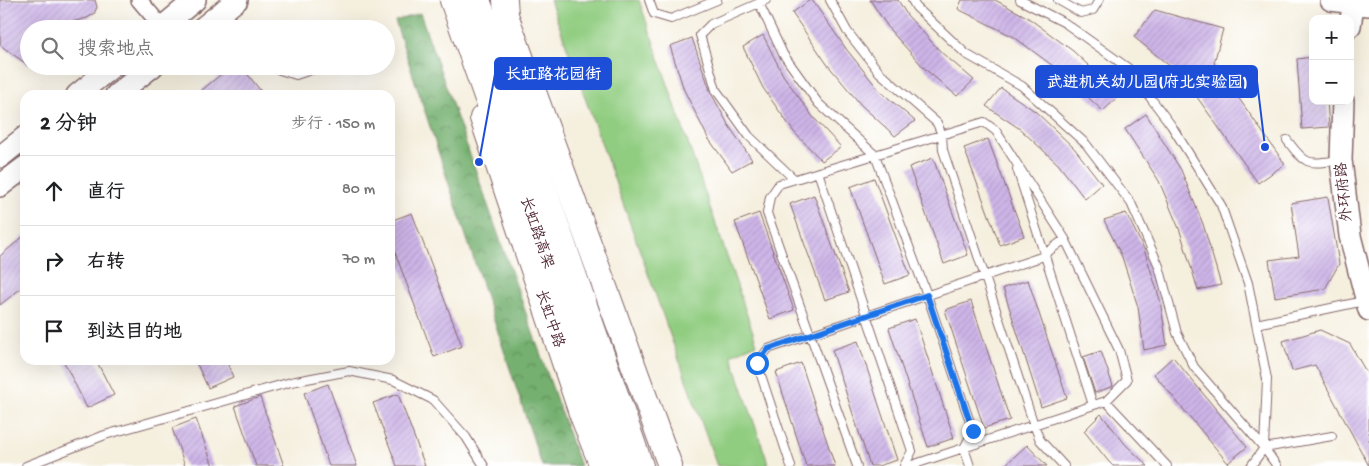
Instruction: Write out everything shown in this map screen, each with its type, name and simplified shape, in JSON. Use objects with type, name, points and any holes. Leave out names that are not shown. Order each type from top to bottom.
[{"type":"highway","name":"长虹路高架","points":[[454,0],[619,466]]},
{"type":"highway","name":"长虹路高架","points":[[476,0],[639,466]]},
{"type":"main road","points":[[171,20],[195,0]]},
{"type":"main road","points":[[226,20],[237,0]]},
{"type":"main road","name":"长虹中路","points":[[442,0],[578,404],[602,466]]},
{"type":"main road","points":[[1331,0],[1359,3],[1354,16]]},
{"type":"main road","points":[[504,5],[562,207],[652,466]]},
{"type":"main road","points":[[504,5],[670,466]]},
{"type":"main road","points":[[83,90],[102,75]]},
{"type":"main road","points":[[122,90],[142,75]]},
{"type":"main road","name":"外环府路","points":[[1343,105],[1341,160],[1350,236],[1368,305]]},
{"type":"main road","points":[[0,157],[20,141]]},
{"type":"main road","points":[[0,186],[20,171]]},
{"type":"street","points":[[139,0],[155,20]]},
{"type":"lane","points":[[649,0],[654,14],[671,19],[716,0]]},
{"type":"lane","points":[[830,0],[847,31],[879,72],[937,123],[942,135],[943,150],[1034,425],[1040,440],[1064,466]]},
{"type":"lane","points":[[912,0],[916,8],[966,54],[1022,86],[1086,144],[1131,203],[1159,266],[1177,333],[1194,367],[1264,448],[1277,466]]},
{"type":"lane","points":[[1020,0],[1065,23],[1128,68],[1171,125],[1221,205],[1248,283],[1268,379],[1264,448],[1251,466]]},
{"type":"lane","points":[[1058,0],[1081,13],[1093,10],[1099,0]]},
{"type":"lane","points":[[794,179],[749,136],[716,90],[700,36],[711,24],[762,2],[783,54],[818,103],[875,155],[927,295],[973,431],[964,448],[970,466]]},
{"type":"lane","points":[[857,466],[767,213],[770,197],[779,184],[984,122],[996,131],[1065,239],[1119,350],[1127,380],[1106,401],[909,466]]},
{"type":"lane","points":[[1287,140],[1300,157],[1312,164],[1341,160]]},
{"type":"lane","points":[[1013,158],[1093,405]]},
{"type":"lane","points":[[818,172],[912,451],[904,466]]},
{"type":"lane","points":[[791,466],[757,363],[768,349],[1041,257],[1065,239]]},
{"type":"lane","points":[[1256,324],[1368,305]]},
{"type":"lane","points":[[26,466],[105,435],[291,382],[350,371],[393,380],[434,400],[466,437],[484,466]]},
{"type":"lane","points":[[1106,401],[1167,466]]},
{"type":"lane","points":[[1264,448],[1332,436]]},
{"type":"green space","points":[[550,0],[639,0],[757,344],[731,355],[769,466],[717,466]]},
{"type":"green space","points":[[420,13],[580,466],[542,466],[395,21]]},
{"type":"building","points":[[0,0],[95,0],[97,7],[94,14],[87,18],[79,20],[20,20],[20,59],[0,45]]},
{"type":"building","points":[[812,0],[847,50],[879,90],[915,121],[895,136],[861,105],[827,64],[792,13]]},
{"type":"building","points":[[870,0],[898,0],[907,15],[942,53],[974,80],[957,96],[926,70],[890,30]]},
{"type":"building","points":[[962,0],[995,0],[1027,17],[1073,51],[1120,95],[1103,111],[1057,69],[1014,37],[958,9]]},
{"type":"building","points":[[1155,10],[1223,29],[1214,63],[1285,164],[1258,183],[1182,76],[1134,37]]},
{"type":"building","points":[[763,35],[783,75],[813,117],[841,147],[822,161],[794,132],[763,88],[743,47]]},
{"type":"building","points":[[692,38],[711,93],[729,126],[752,160],[732,171],[708,138],[684,90],[670,46]]},
{"type":"building","points":[[1309,58],[1309,105],[1327,105],[1329,127],[1302,129],[1297,59]]},
{"type":"building","points":[[220,75],[248,75],[260,90],[202,90]]},
{"type":"building","points":[[1001,88],[1035,111],[1074,148],[1102,184],[1085,199],[1058,164],[1020,129],[986,106]]},
{"type":"building","points":[[1146,114],[1181,170],[1203,224],[1221,285],[1198,290],[1180,231],[1159,181],[1125,129]]},
{"type":"building","points":[[988,139],[1024,236],[1000,245],[964,148]]},
{"type":"building","points":[[933,158],[968,255],[944,264],[909,167]]},
{"type":"building","points":[[874,178],[910,275],[885,284],[850,187]]},
{"type":"building","points":[[814,195],[849,292],[825,300],[790,204]]},
{"type":"building","points":[[1328,197],[1339,264],[1325,289],[1275,297],[1269,260],[1299,256],[1291,203]]},
{"type":"building","points":[[412,213],[462,346],[434,357],[395,252],[395,219]]},
{"type":"building","points":[[759,213],[794,310],[770,319],[735,222]]},
{"type":"building","points":[[1126,213],[1144,249],[1160,300],[1167,345],[1144,350],[1138,307],[1122,257],[1104,220]]},
{"type":"building","points":[[20,239],[20,289],[0,305],[0,256]]},
{"type":"building","points":[[1028,280],[1067,398],[1041,407],[1003,288]]},
{"type":"building","points":[[971,301],[1010,420],[984,428],[945,310]]},
{"type":"building","points":[[915,319],[954,438],[928,447],[889,328]]},
{"type":"building","points":[[1320,330],[1350,344],[1369,377],[1369,466],[1315,365],[1292,371],[1283,341]]},
{"type":"building","points":[[858,341],[897,460],[878,466],[870,466],[832,350]]},
{"type":"building","points":[[1101,351],[1113,386],[1095,393],[1083,357]]},
{"type":"building","points":[[1173,357],[1247,447],[1228,463],[1154,374]]},
{"type":"building","points":[[801,363],[835,466],[806,466],[776,372]]},
{"type":"building","points":[[66,365],[99,365],[114,395],[87,408]]},
{"type":"building","points":[[197,365],[228,365],[233,377],[208,388]]},
{"type":"building","points":[[328,384],[357,466],[329,466],[304,393]]},
{"type":"building","points":[[398,394],[425,466],[397,466],[373,403]]},
{"type":"building","points":[[260,397],[284,466],[256,466],[235,406]]},
{"type":"building","points":[[1101,414],[1126,445],[1148,466],[1113,466],[1109,462],[1084,431]]},
{"type":"building","points":[[196,419],[213,466],[185,466],[172,428]]},
{"type":"building","points":[[1027,445],[1047,466],[1004,466]]},
{"type":"place","name":"武进机关幼儿园(府北实验园)","points":[[1265,147]]},
{"type":"place","name":"长虹路花园街","points":[[479,162]]},
{"type":"route","points":[[757,363],[768,349],[927,295],[973,431]]}]
